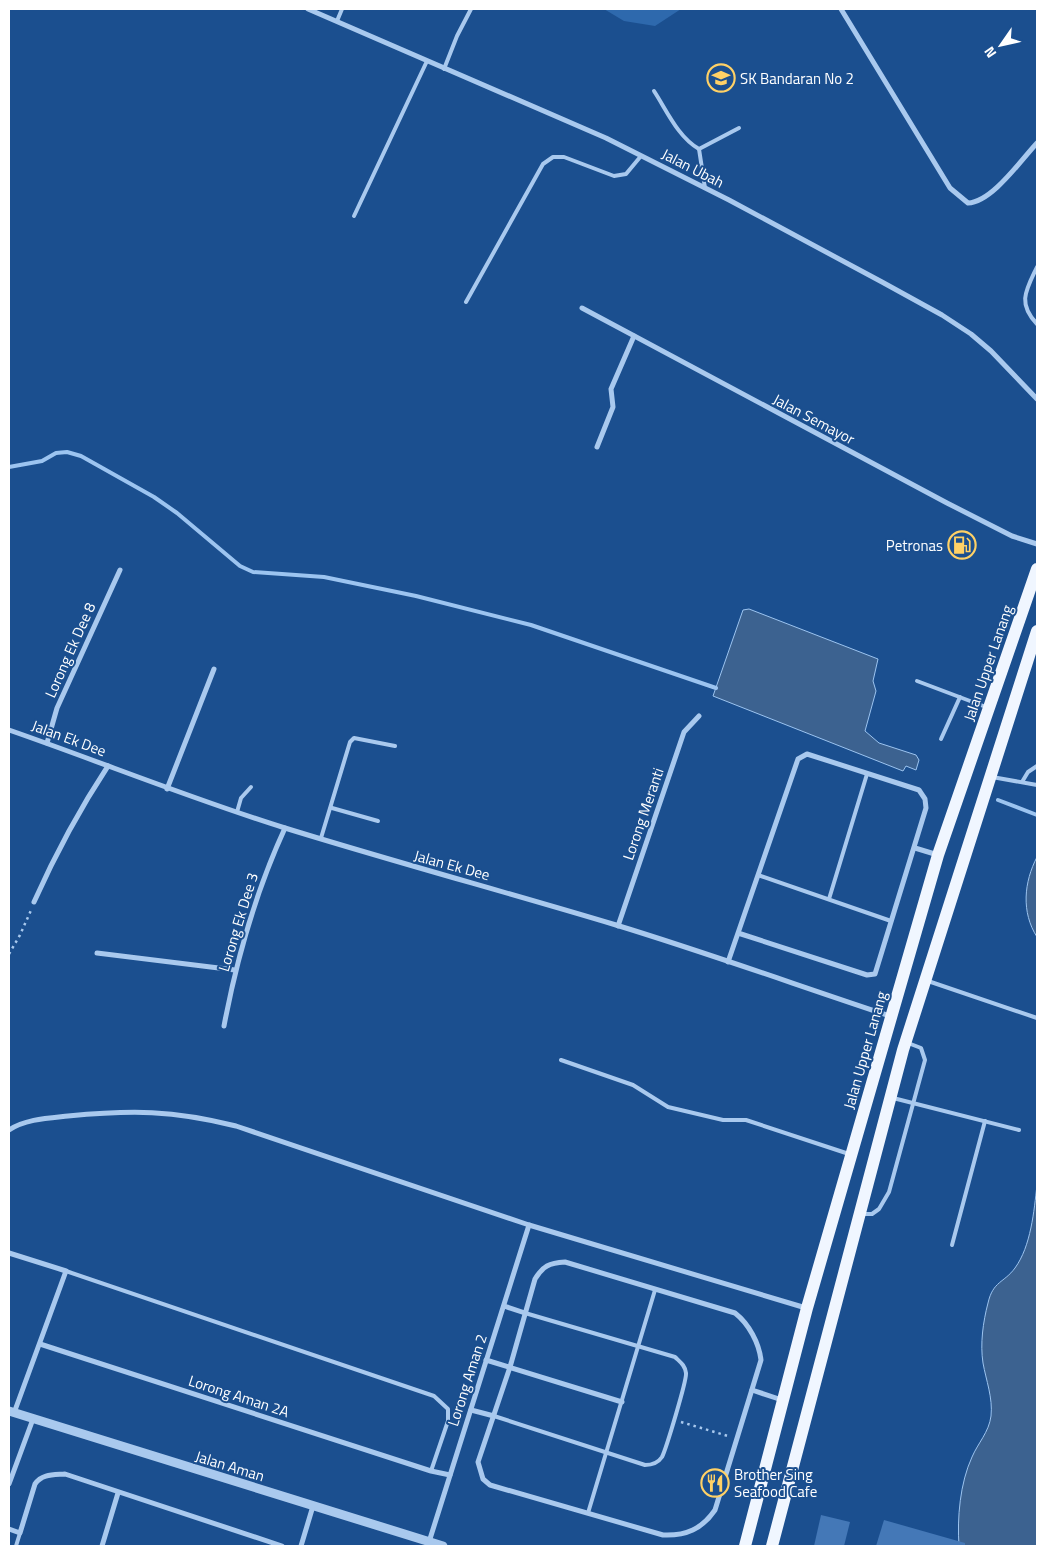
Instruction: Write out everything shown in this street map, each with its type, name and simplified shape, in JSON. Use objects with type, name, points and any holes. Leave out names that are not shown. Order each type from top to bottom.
[{"type":"main road","name":"Jalan Upper Lanang","points":[[746,1546],[807,1308],[938,855],[1037,569]]},
{"type":"main road","points":[[772,1546],[890,1097],[1037,632]]},
{"type":"street","name":"Jalan Ubah","points":[[308,9],[606,138],[705,188],[942,315],[991,351],[1037,399]]},
{"type":"street","points":[[841,9],[950,188],[968,203],[976,202],[988,196],[1037,142]]},
{"type":"street","name":"Jalan Semayor","points":[[582,308],[955,508],[1012,536],[1037,544]]},
{"type":"street","points":[[597,446],[613,407],[611,389],[634,336]]},
{"type":"street","name":"Lorong Ek Dee 8","points":[[47,742],[57,708],[120,570]]},
{"type":"street","points":[[168,789],[214,669]]},
{"type":"street","name":"Lorong Meranti","points":[[618,926],[684,732],[699,716]]},
{"type":"street","name":"Jalan Ek Dee","points":[[9,730],[47,742],[168,789],[286,828],[416,868],[618,926],[891,1017]]},
{"type":"street","points":[[728,962],[738,933],[758,875],[800,756],[807,754],[918,790],[922,794],[926,808],[877,971],[871,976],[738,933]]},
{"type":"street","points":[[34,902],[58,851],[86,800],[108,766]]},
{"type":"street","name":"Lorong Ek Dee 3","points":[[224,1026],[235,970],[263,882],[286,828]]},
{"type":"street","points":[[914,848],[938,855]]},
{"type":"street","points":[[97,952],[235,970]]},
{"type":"street","points":[[9,1130],[31,1121],[112,1112],[162,1112],[195,1115],[236,1126],[529,1225],[807,1308]]},
{"type":"street","name":"Lorong Aman 2","points":[[429,1542],[529,1225]]},
{"type":"street","points":[[9,1252],[66,1272],[40,1344],[11,1412]]},
{"type":"street","points":[[565,1262],[656,1290],[735,1313],[743,1319],[760,1348],[761,1360],[752,1390],[715,1510],[708,1520],[696,1529],[678,1536],[663,1535],[490,1485],[483,1479],[478,1462],[510,1367],[535,1279],[542,1268],[551,1263],[565,1262]]},
{"type":"street","points":[[504,1306],[525,1313]]},
{"type":"street","name":"Lorong Aman 2A","points":[[40,1344],[431,1471],[450,1475]]},
{"type":"street","points":[[486,1360],[622,1402]]},
{"type":"street","points":[[752,1390],[783,1400]]},
{"type":"street","points":[[471,1410],[494,1416]]},
{"type":"street","name":"Jalan Aman","points":[[11,1412],[443,1546]]},
{"type":"street","points":[[9,1484],[33,1419]]},
{"type":"street","points":[[9,1529],[20,1532],[35,1484],[39,1479],[47,1475],[65,1474],[282,1546]]},
{"type":"street","points":[[102,1546],[118,1493]]},
{"type":"street","points":[[301,1546],[314,1506]]},
{"type":"lane","points":[[337,21],[342,9]]},
{"type":"lane","points":[[444,69],[457,36],[472,9]]},
{"type":"lane","points":[[354,216],[427,62]]},
{"type":"lane","points":[[654,91],[682,135],[689,144],[699,149]]},
{"type":"lane","points":[[699,149],[739,128]]},
{"type":"lane","points":[[699,149],[705,188]]},
{"type":"lane","points":[[466,302],[543,164],[553,157],[564,157],[614,176],[626,174],[641,156]]},
{"type":"lane","points":[[1037,267],[1024,293],[1025,304],[1037,324]]},
{"type":"lane","points":[[917,681],[990,709]]},
{"type":"lane","points":[[941,739],[960,697]]},
{"type":"lane","points":[[321,838],[332,808],[350,742],[354,738],[362,738],[396,746]]},
{"type":"lane","points":[[1022,782],[1028,772],[1037,766]]},
{"type":"lane","points":[[829,899],[867,774]]},
{"type":"lane","points":[[990,777],[1037,785]]},
{"type":"lane","points":[[237,812],[241,798],[250,787]]},
{"type":"lane","points":[[332,808],[378,821]]},
{"type":"lane","points":[[758,875],[891,921]]},
{"type":"lane","points":[[926,980],[1037,1018]]},
{"type":"lane","points":[[860,1214],[872,1214],[884,1202],[915,1103],[925,1060],[921,1048],[906,1042]]},
{"type":"lane","points":[[561,1060],[633,1084],[668,1107],[723,1120],[746,1120],[851,1154]]},
{"type":"lane","points":[[890,1097],[1019,1130]]},
{"type":"lane","points":[[952,1245],[985,1121]]},
{"type":"lane","points":[[66,1272],[434,1396],[448,1409],[448,1422],[431,1471]]},
{"type":"lane","points":[[588,1513],[656,1290]]},
{"type":"lane","points":[[494,1416],[645,1465],[653,1465],[662,1457],[674,1420],[686,1374],[683,1364],[675,1357],[638,1348],[525,1313]]},
{"type":"lane","points":[[16,1546],[20,1532]]},
{"type":"path","points":[[9,954],[20,936],[34,902]]},
{"type":"path","points":[[674,1420],[737,1439]]},
{"type":"shaded area","points":[[604,9],[681,9],[655,26],[624,21]]},
{"type":"shaded area","points":[[749,609],[878,659],[873,681],[876,691],[865,731],[879,743],[916,755],[919,760],[916,770],[906,766],[903,771],[713,696],[743,610]]},
{"type":"shaded area","points":[[1037,857],[1037,937],[1028,917],[1026,897],[1029,877]]},
{"type":"shaded area","points":[[1037,1185],[1037,1546],[959,1546],[959,1512],[962,1489],[968,1467],[988,1427],[991,1416],[990,1396],[982,1356],[982,1333],[986,1310],[993,1290],[1015,1268],[1025,1249],[1031,1228]]},
{"type":"building","points":[[821,1515],[850,1522],[844,1546],[814,1546]]},
{"type":"building","points":[[884,1520],[965,1543],[965,1546],[876,1546]]},
{"type":"waterway","points":[[9,467],[42,461],[56,453],[67,452],[81,456],[154,497],[177,513],[240,566],[253,572],[324,577],[416,596],[531,625],[716,688]]},
{"type":"waterway","points":[[998,800],[1037,815]]},
{"type":"place","name":"SK Bandaran No 2","points":[[721,78]]},
{"type":"place","name":"Petronas","points":[[962,545]]},
{"type":"place","name":"Brother Sing Seafood Cafe","points":[[715,1483]]}]
